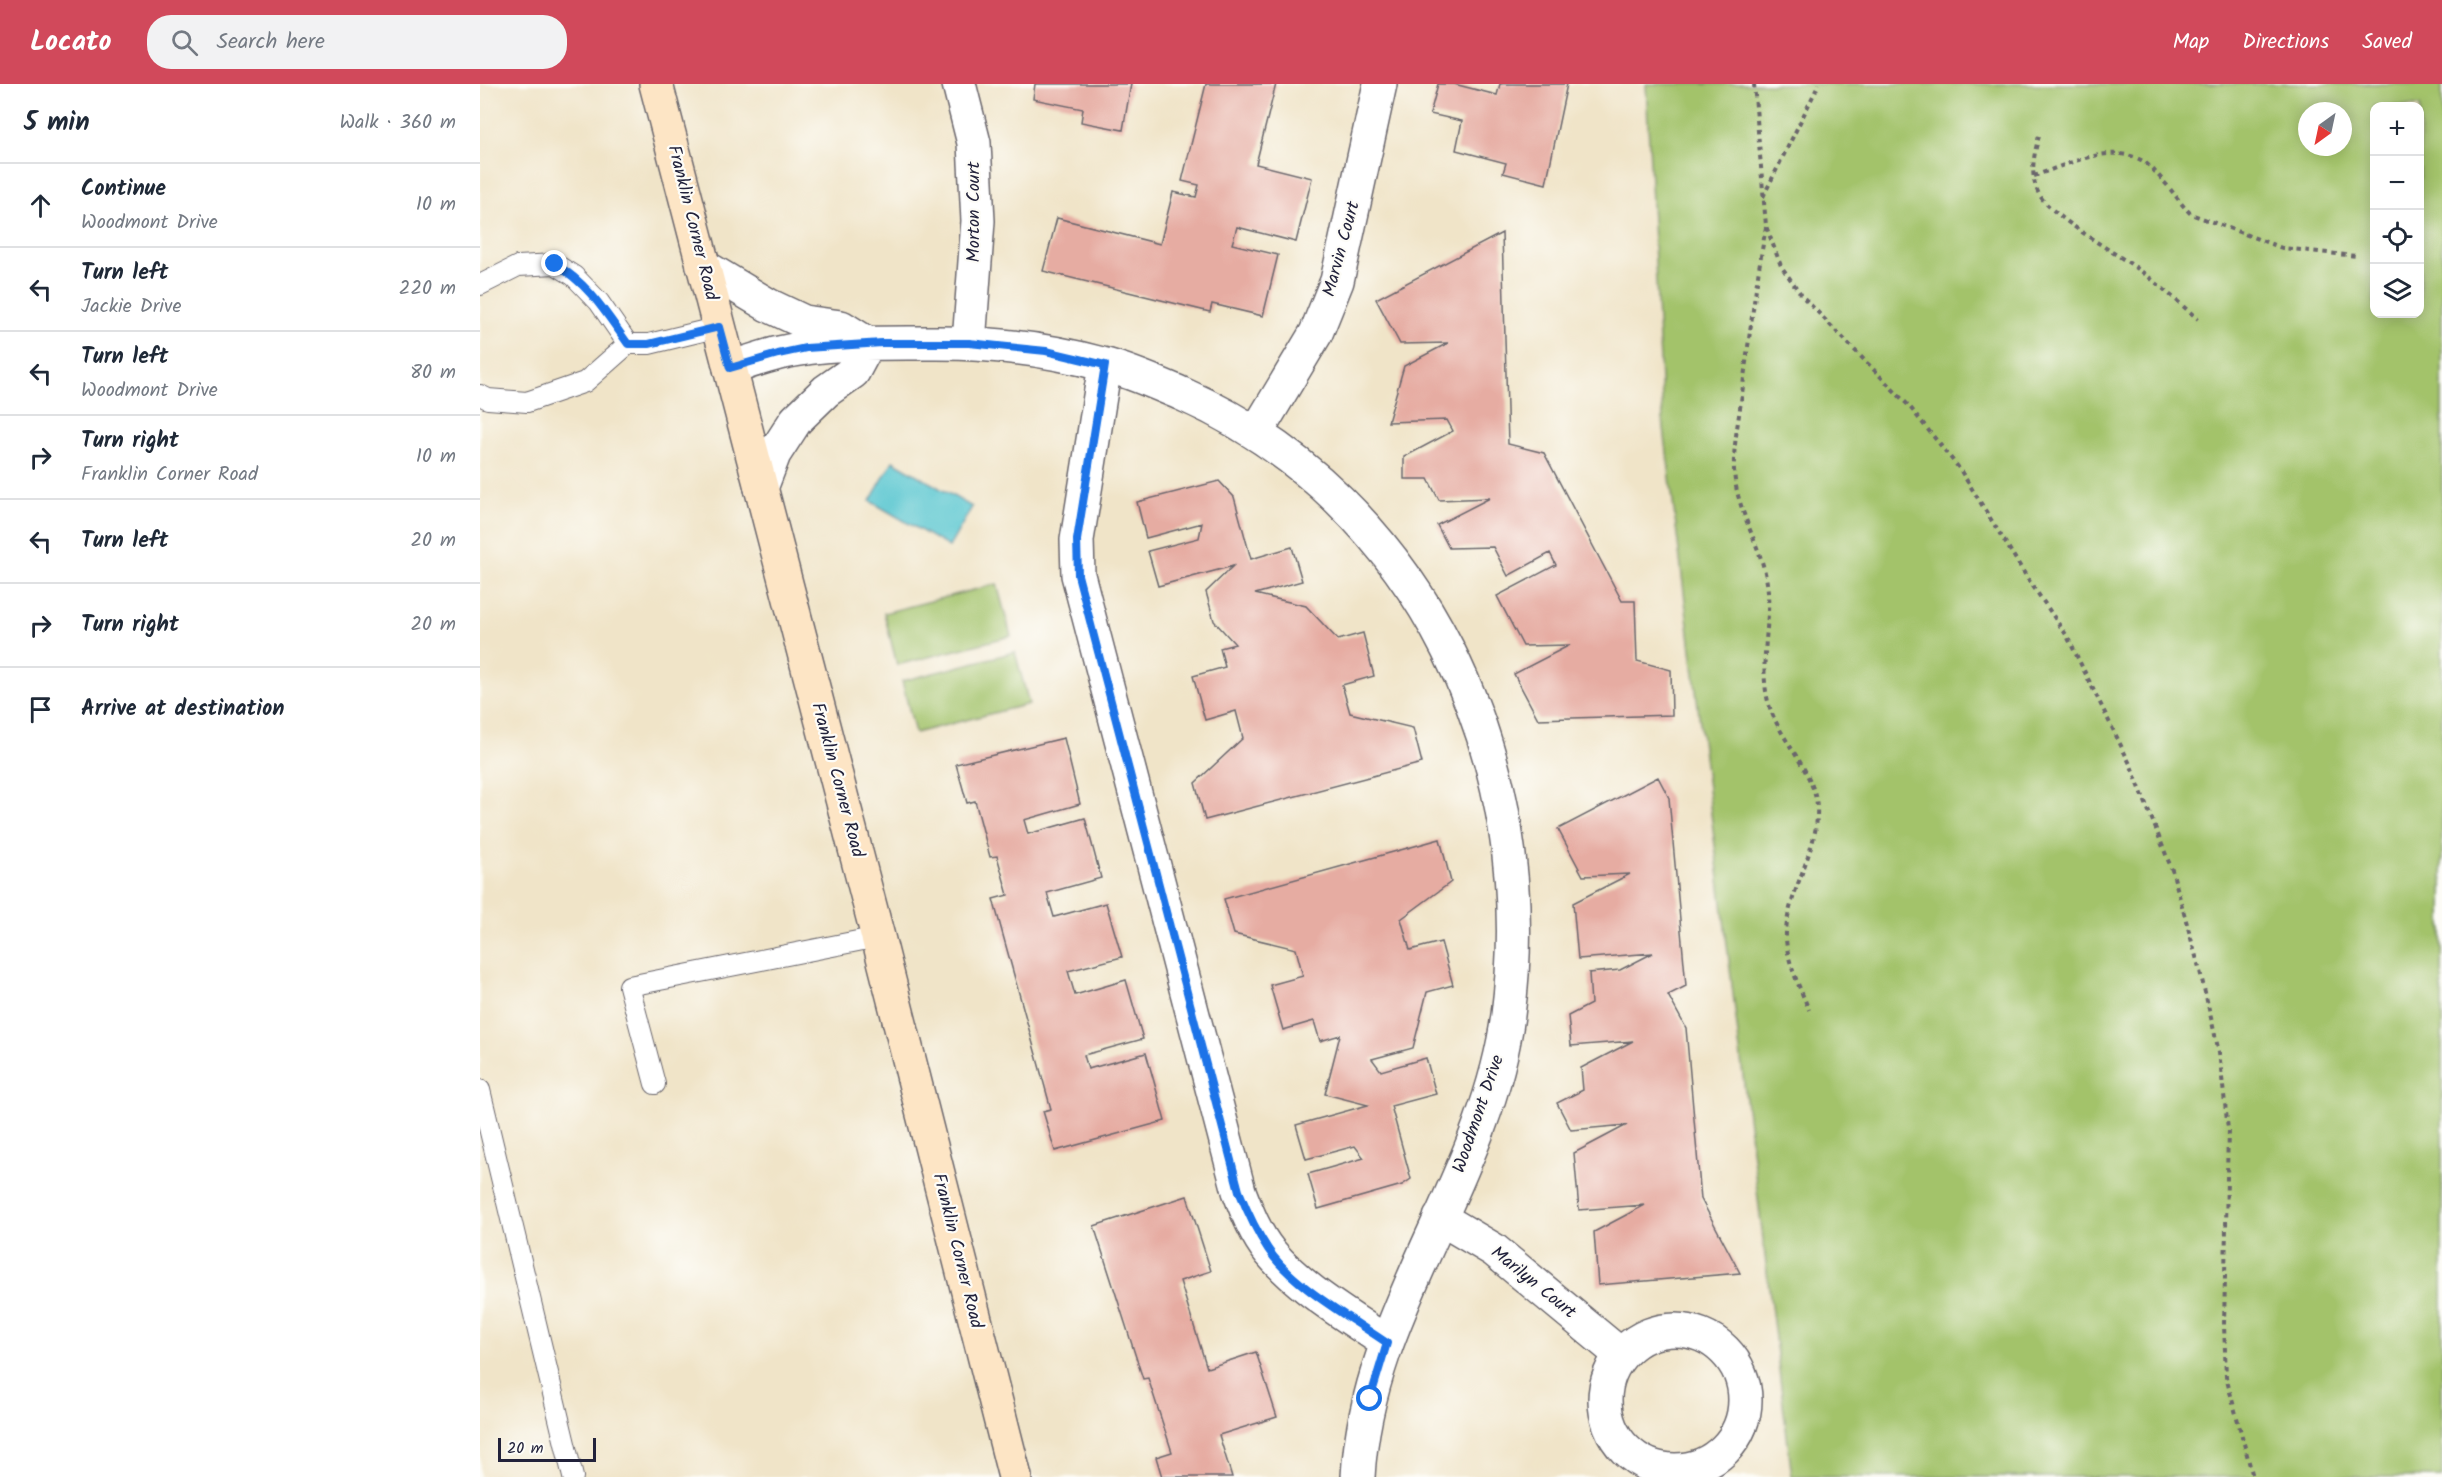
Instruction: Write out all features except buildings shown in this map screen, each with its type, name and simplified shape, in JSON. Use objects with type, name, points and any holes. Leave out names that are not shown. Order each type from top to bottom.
[{"type":"main road","name":"Franklin Corner Road","points":[[656,84],[878,937],[1015,1477]]},
{"type":"street","name":"Morton Court","points":[[959,84],[974,143],[978,221],[969,343]]},
{"type":"street","name":"Marvin Court","points":[[1256,433],[1316,333],[1337,281],[1380,84]]},
{"type":"street","points":[[703,266],[768,305],[795,318],[804,322],[841,327],[868,344],[853,372],[826,391],[796,420],[774,454],[761,488]]},
{"type":"street","name":"Woodmont Drive","points":[[730,368],[806,348],[868,344],[969,343],[1046,351],[1105,365],[1142,377],[1206,405],[1256,433],[1307,470],[1349,510],[1396,566],[1436,627],[1468,692],[1495,771],[1506,822],[1514,884],[1515,947],[1508,1020],[1494,1081],[1470,1150],[1387,1343],[1370,1399],[1358,1477]]},
{"type":"street","points":[[1105,365],[1077,540],[1078,575],[1239,1191],[1248,1214],[1269,1251],[1295,1279],[1387,1343]]},
{"type":"street","name":"Marilyn Court","points":[[1440,1218],[1494,1250],[1621,1355]]},
{"type":"street","points":[[1660,1331],[1684,1331],[1706,1337],[1726,1352],[1741,1376],[1745,1402],[1741,1426],[1726,1448],[1707,1463],[1686,1470],[1663,1470],[1640,1462],[1620,1445],[1608,1424],[1604,1400],[1608,1376],[1621,1355],[1636,1341],[1660,1331]]},
{"type":"lane","points":[[480,285],[518,266],[555,264],[574,276],[591,293],[628,344]]},
{"type":"lane","points":[[480,395],[488,399],[527,402],[585,382],[628,344],[649,344],[719,327]]},
{"type":"lane","points":[[655,1084],[629,986],[878,937]]},
{"type":"lane","points":[[480,1090],[573,1477]]},
{"type":"path","points":[[1754,84],[1766,226],[1781,266],[1803,297],[1909,406],[1959,468],[2028,579],[2067,636],[2131,766],[2178,892],[2200,970],[2219,1052],[2228,1129],[2224,1325],[2226,1377],[2253,1477]]},
{"type":"path","points":[[1762,198],[1819,84]]},
{"type":"path","points":[[2039,136],[2033,157],[2034,176],[2039,194],[2048,205],[2143,272],[2198,319]]},
{"type":"path","points":[[2034,176],[2091,157],[2118,152],[2142,160],[2166,183],[2179,203],[2191,214],[2282,249],[2356,256]]},
{"type":"path","points":[[1766,226],[1752,310],[1734,471],[1745,521],[1761,560],[1768,592],[1764,663],[1767,697],[1779,729],[1806,774],[1816,800],[1816,826],[1790,909],[1786,931],[1789,956],[1809,1010]]},
{"type":"green space","points":[[1646,84],[2442,84],[2442,1477],[1792,1477],[1663,420]]},
{"type":"green space","points":[[997,584],[1011,636],[897,665],[884,613]]},
{"type":"green space","points":[[1015,652],[1029,704],[915,733],[902,681]]},
{"type":"water","points":[[893,461],[972,507],[949,547],[870,501]]},
{"type":"route","points":[[555,264],[574,276],[599,302],[628,344],[649,344],[719,327],[730,368],[806,348],[882,343],[969,343],[1046,351],[1105,365],[1077,540],[1078,575],[1239,1191],[1248,1214],[1269,1251],[1295,1279],[1387,1343],[1370,1399]]}]
